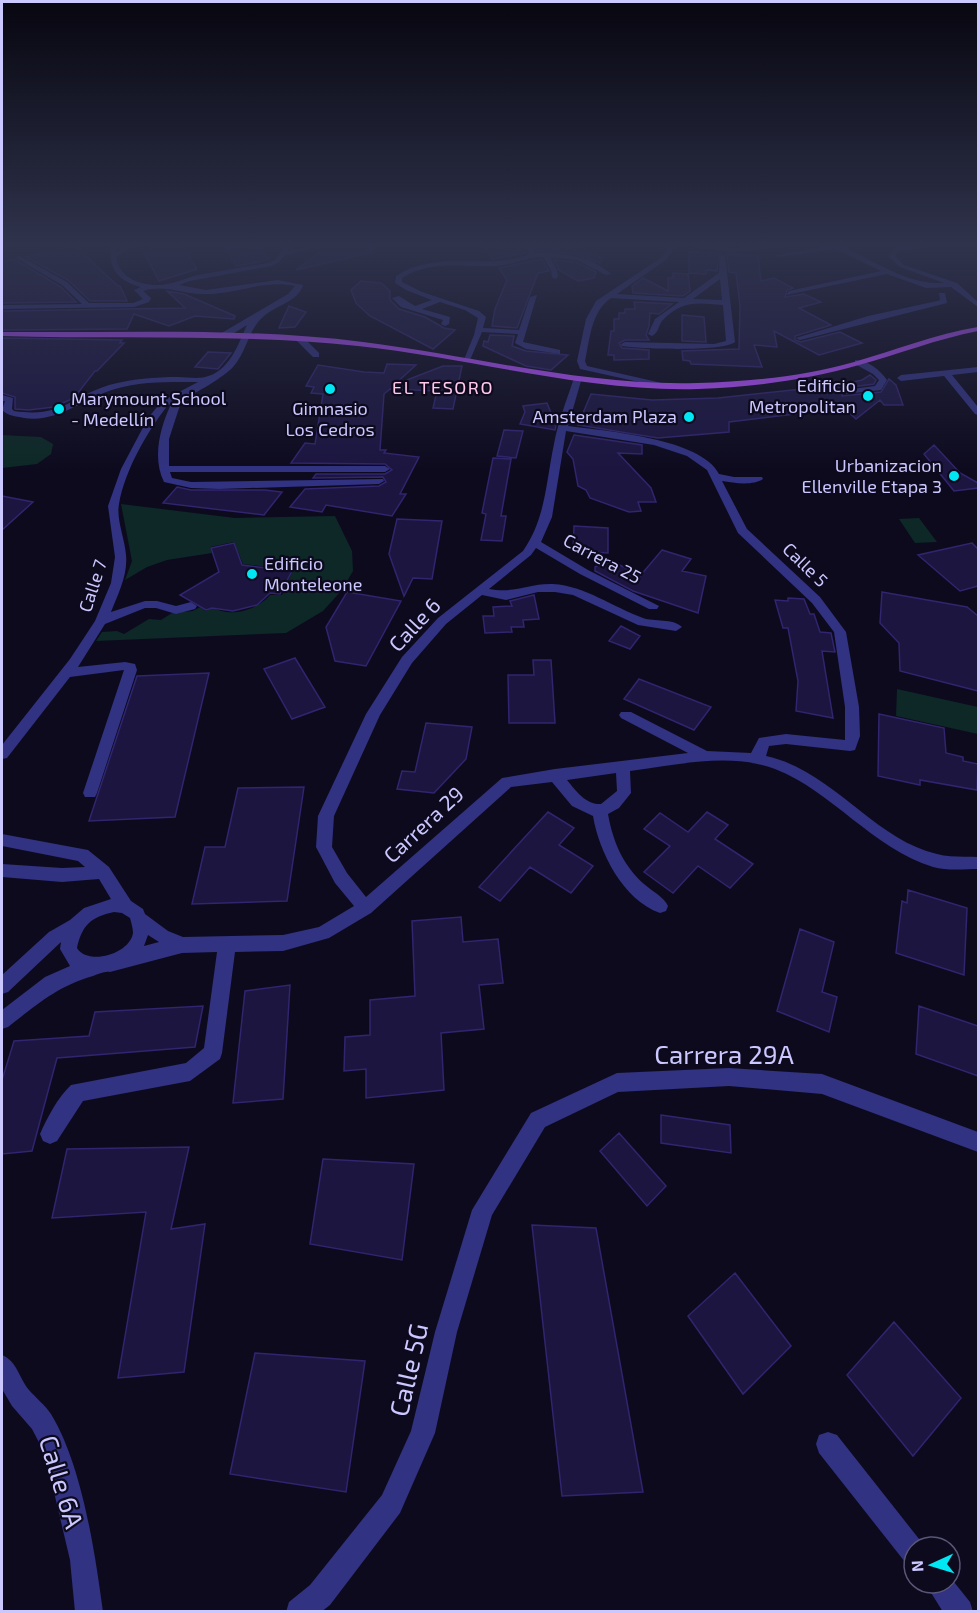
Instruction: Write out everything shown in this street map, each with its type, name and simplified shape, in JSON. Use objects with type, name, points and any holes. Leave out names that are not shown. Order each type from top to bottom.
[{"type":"main road","points":[[671,386],[758,381],[840,368],[952,333],[978,330]]},
{"type":"main road","points":[[2,334],[299,338],[363,344],[577,381],[619,380]]},
{"type":"street","name":"Calle 7","points":[[226,336],[251,320]]},
{"type":"street","name":"Calle 7","points":[[2,754],[67,673],[101,621],[117,583],[121,557],[113,506],[119,483],[153,418],[165,403],[178,398],[230,366],[255,320]]},
{"type":"street","points":[[445,324],[447,320]]},
{"type":"street","points":[[466,360],[480,330],[481,320]]},
{"type":"street","points":[[525,320],[519,343],[522,346],[557,352]]},
{"type":"street","points":[[590,320],[583,344],[581,364],[588,369],[619,380],[671,386]]},
{"type":"street","points":[[652,334],[659,320]]},
{"type":"street","points":[[626,344],[723,346],[732,340],[730,320]]},
{"type":"street","points":[[800,338],[864,320]]},
{"type":"street","points":[[480,330],[521,332]]},
{"type":"street","points":[[299,338],[316,355]]},
{"type":"street","points":[[847,392],[878,388],[884,380],[876,372],[858,362]]},
{"type":"street","points":[[901,378],[978,370]]},
{"type":"street","points":[[947,375],[978,412]]},
{"type":"street","points":[[2,398],[10,400],[7,410],[11,413],[52,415],[65,411],[97,393],[119,386],[157,380],[205,380]]},
{"type":"street","name":"Calle 6","points":[[365,908],[341,878],[324,847],[326,816],[373,714],[407,660],[442,621],[482,591],[527,553],[535,543],[549,513],[557,451],[577,381]]},
{"type":"street","points":[[178,398],[170,418],[163,469],[168,480],[219,486],[379,480]]},
{"type":"street","name":"Calle 5","points":[[564,428],[656,442],[690,454],[711,468],[742,531],[816,600],[840,632],[852,707],[853,736],[850,746],[828,746],[786,739],[764,742],[758,753],[759,760]]},
{"type":"street","points":[[163,469],[386,469]]},
{"type":"street","points":[[714,476],[734,480],[758,479]]},
{"type":"street","name":"Carrera 25","points":[[535,543],[584,572],[653,606]]},
{"type":"street","points":[[482,591],[506,596],[538,588],[555,588],[576,592],[642,621],[676,627]]},
{"type":"street","points":[[101,621],[146,605],[154,604],[173,611],[191,606]]},
{"type":"street","points":[[67,673],[125,666],[130,667],[131,670],[90,793]]},
{"type":"street","points":[[626,714],[705,756]]},
{"type":"street","name":"Carrera 29","points":[[104,965],[182,945],[283,943],[323,933],[365,908],[507,782],[705,756],[715,755],[776,764],[801,775],[888,838],[906,848],[936,861],[978,863]]},
{"type":"street","name":"Carrera 29","points":[[705,756],[774,768],[825,791]]},
{"type":"street","points":[[555,774],[571,798],[584,808],[600,810],[615,805],[624,793],[623,766]]},
{"type":"street","points":[[600,810],[602,826],[617,866],[634,887],[660,906]]},
{"type":"street","points":[[2,840],[82,855],[106,878],[125,906]]},
{"type":"street","points":[[2,871],[106,878]]},
{"type":"street","points":[[102,907],[106,878]]},
{"type":"street","points":[[2,986],[55,937],[102,907],[125,906],[132,909],[141,920],[162,936],[182,945]]},
{"type":"street","points":[[2,1021],[51,983],[67,975],[122,958],[139,940],[142,929],[141,920]]},
{"type":"street","points":[[76,925],[69,945],[71,954],[77,961],[87,966],[104,965]]},
{"type":"street","points":[[50,1134],[71,1098],[78,1092],[190,1072],[213,1053],[227,943]]},
{"type":"street","name":"Carrera 29A","points":[[538,1120],[617,1083],[729,1077],[822,1084],[978,1142]]},
{"type":"street","name":"Calle 5G","points":[[299,1611],[320,1595],[391,1504],[423,1433],[446,1332],[483,1210],[538,1120]]},
{"type":"street","name":"Calle 6A","points":[[2,1366],[20,1398],[41,1420],[57,1451],[83,1560],[88,1611]]},
{"type":"street","points":[[828,1444],[902,1538]]},
{"type":"street","points":[[947,1595],[960,1611]]},
{"type":"green space","points":[[2,435],[41,437],[53,444],[51,454],[37,464],[2,468]]},
{"type":"green space","points":[[121,504],[235,518],[335,516],[352,551],[353,571],[342,590],[323,611],[286,633],[96,641],[102,632],[117,631],[124,634],[149,619],[161,620],[172,613],[193,611],[200,607],[206,611],[213,607],[227,612],[243,611],[259,604],[270,595],[282,595],[293,570],[243,564],[234,542],[210,547],[212,553],[167,560],[147,567],[125,580],[132,561]]},
{"type":"green space","points":[[919,518],[937,542],[915,543],[899,519]]},
{"type":"green space","points":[[897,689],[978,707],[978,734],[896,716]]},
{"type":"building","points":[[2,320],[131,320],[127,329],[2,330]]},
{"type":"building","points":[[152,320],[184,320],[169,326]]},
{"type":"building","points":[[283,320],[300,320],[295,327],[279,328]]},
{"type":"building","points":[[378,320],[431,320],[444,328],[455,330],[433,349]]},
{"type":"building","points":[[493,320],[520,320],[517,328],[492,326]]},
{"type":"building","points":[[614,320],[649,320],[646,335],[649,340],[625,340],[619,343],[622,348],[649,350],[649,359],[614,360],[614,355],[608,355],[611,331],[614,331]]},
{"type":"building","points":[[682,320],[704,320],[706,342],[682,341]]},
{"type":"building","points":[[740,320],[822,320],[831,325],[795,336],[795,340],[801,342],[840,332],[862,343],[819,355],[774,331],[777,347],[754,345],[762,367],[691,364],[690,361],[683,360],[682,351],[739,349]]},
{"type":"building","points":[[490,335],[514,336],[512,346],[526,351],[568,355],[551,370],[526,366],[483,346],[484,341],[488,342]]},
{"type":"building","points":[[2,338],[122,340],[120,343],[124,343],[95,371],[74,398],[54,407],[29,410],[15,409],[15,397],[2,393]]},
{"type":"building","points":[[208,352],[231,353],[218,369],[195,367]]},
{"type":"building","points":[[387,364],[416,365],[394,385],[443,366],[462,366],[453,409],[433,408],[437,391],[390,389],[384,394],[380,450],[386,450],[384,453],[419,457],[400,494],[406,494],[392,516],[326,505],[322,512],[290,507],[305,489],[379,486],[386,482],[383,477],[313,478],[316,474],[385,474],[392,470],[385,464],[291,463],[305,443],[315,444],[323,394],[311,393],[314,387],[306,386],[318,365],[384,373]]},
{"type":"building","name":"Amsterdam Plaza","points":[[870,375],[876,380],[874,384],[844,388],[842,396],[881,392],[889,379],[896,385],[903,405],[884,405],[880,400],[856,419],[844,408],[729,422],[729,432],[658,438],[578,425],[591,394],[652,400],[718,398],[840,385],[862,380]]},
{"type":"building","points":[[547,403],[556,425],[555,430],[520,424],[525,412],[523,406]]},
{"type":"building","points":[[504,430],[523,431],[516,458],[497,456]]},
{"type":"building","points":[[574,435],[642,445],[642,454],[618,453],[651,488],[656,502],[638,502],[641,511],[629,512],[590,498],[586,490],[578,486],[573,459],[567,452]]},
{"type":"building","points":[[934,445],[960,473],[978,483],[978,488],[954,491],[924,454]]},
{"type":"building","points":[[493,458],[511,459],[501,516],[506,516],[502,541],[481,540],[486,514],[482,513]]},
{"type":"building","points":[[177,487],[191,490],[282,492],[264,515],[163,503]]},
{"type":"building","points":[[2,496],[33,502],[2,530]]},
{"type":"building","points":[[397,519],[442,521],[432,579],[413,578],[404,596],[389,554]]},
{"type":"building","points":[[574,526],[608,528],[608,553],[573,551]]},
{"type":"building","name":"Edificio Monteleone","points":[[234,543],[242,565],[292,571],[280,594],[270,593],[257,605],[233,611],[212,608],[206,610],[180,595],[219,572],[211,548]]},
{"type":"building","points":[[972,543],[978,549],[978,586],[960,591],[918,555]]},
{"type":"building","points":[[662,550],[691,559],[682,571],[706,576],[698,613],[633,591],[595,571],[595,567],[609,559],[640,576]]},
{"type":"building","points":[[347,592],[401,601],[366,666],[335,661],[326,627]]},
{"type":"building","points":[[882,592],[967,607],[978,616],[978,691],[900,671],[899,643],[880,623]]},
{"type":"building","points":[[534,595],[539,619],[523,620],[524,627],[511,627],[512,632],[485,633],[483,616],[494,616],[493,607],[512,606],[510,601]]},
{"type":"building","points":[[788,598],[804,599],[810,614],[814,614],[820,632],[831,633],[835,652],[822,651],[833,718],[796,711],[798,681],[788,628],[783,628],[775,600],[788,601]]},
{"type":"building","points":[[621,626],[640,636],[630,649],[609,641]]},
{"type":"building","points":[[295,658],[325,707],[292,719],[264,669]]},
{"type":"building","points":[[533,660],[551,660],[555,723],[509,723],[508,675],[534,675]]},
{"type":"building","points":[[209,673],[175,817],[89,821],[137,676]]},
{"type":"building","points":[[639,679],[711,707],[694,730],[624,699]]},
{"type":"building","points":[[879,714],[944,728],[946,753],[963,757],[963,761],[978,764],[977,790],[920,780],[920,785],[878,776]]},
{"type":"building","points":[[426,723],[472,727],[466,759],[434,793],[397,789],[402,771],[415,772]]},
{"type":"building","points":[[304,787],[287,901],[192,904],[205,847],[225,847],[238,788]]},
{"type":"building","points":[[548,812],[574,828],[559,845],[593,866],[571,893],[530,867],[500,901],[479,887]]},
{"type":"building","points":[[707,812],[728,825],[715,839],[753,864],[730,888],[698,866],[673,893],[644,872],[670,846],[644,829],[660,813],[688,832]]},
{"type":"building","points":[[908,890],[967,908],[964,975],[896,953],[902,901],[907,903]]},
{"type":"building","points":[[461,917],[463,942],[498,939],[503,983],[479,985],[484,1029],[441,1033],[444,1090],[366,1098],[366,1069],[344,1071],[345,1037],[370,1035],[370,1000],[415,996],[412,921]]},
{"type":"building","points":[[800,929],[834,942],[822,992],[837,997],[829,1032],[777,1011]]},
{"type":"building","points":[[290,985],[283,1099],[233,1103],[245,991]]},
{"type":"building","points":[[203,1006],[195,1047],[57,1058],[32,1151],[2,1154],[2,1080],[14,1041],[89,1036],[95,1012]]},
{"type":"building","points":[[919,1006],[978,1026],[978,1076],[916,1054]]},
{"type":"building","points":[[661,1115],[730,1125],[731,1153],[661,1143]]},
{"type":"building","points":[[619,1133],[666,1186],[647,1206],[600,1151]]},
{"type":"building","points":[[189,1147],[171,1229],[205,1224],[184,1372],[118,1378],[146,1212],[52,1218],[67,1149]]},
{"type":"building","points":[[323,1159],[414,1164],[402,1260],[310,1244]]},
{"type":"building","points":[[532,1225],[596,1228],[643,1492],[562,1496]]},
{"type":"building","points":[[735,1273],[791,1346],[743,1394],[688,1316]]},
{"type":"building","points":[[894,1322],[961,1398],[913,1456],[847,1375]]},
{"type":"building","points":[[255,1353],[365,1361],[346,1492],[230,1474]]},
{"type":"place","name":"Gimnasio Los Cedros","points":[[330,389]]},
{"type":"place","name":"Edificio Metropolitan","points":[[868,396]]},
{"type":"place","name":"Marymount School - Medellín","points":[[59,409]]},
{"type":"place","name":"Amsterdam Plaza","points":[[689,417]]},
{"type":"place","name":"Urbanizacion Ellenville Etapa 3","points":[[954,476]]},
{"type":"place","name":"Edificio Monteleone","points":[[252,574]]},
{"type":"district","name":"EL TESORO","points":[[443,388]]}]
